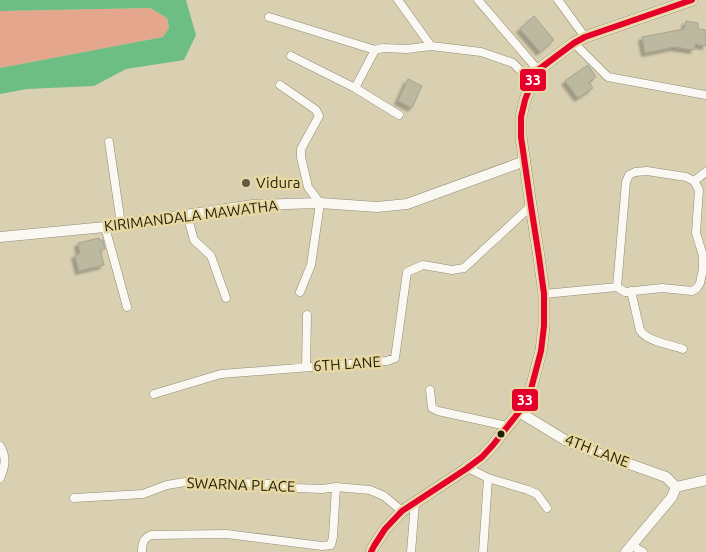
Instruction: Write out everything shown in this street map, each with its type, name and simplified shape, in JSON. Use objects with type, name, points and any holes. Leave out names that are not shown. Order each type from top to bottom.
[{"type":"main road","points":[[371,552],[385,529],[402,511],[482,457],[519,412],[531,389],[541,351],[544,326],[544,294],[522,138],[521,117],[525,100],[538,70],[580,40],[692,0]]},
{"type":"main road","name":"KIRIMANDALA MAWATHA","points":[[0,237],[105,227],[254,205],[320,203],[377,207],[407,204],[525,161]]},
{"type":"main road","name":"4TH LANE","points":[[519,412],[564,440],[666,478],[676,487]]},
{"type":"main road","points":[[629,549],[672,497],[676,487],[706,480]]},
{"type":"street","points":[[398,0],[431,46]]},
{"type":"street","points":[[478,0],[538,70]]},
{"type":"street","points":[[558,0],[580,40],[608,76],[706,95]]},
{"type":"street","points":[[269,17],[375,50],[431,46],[481,52],[513,63],[532,82]]},
{"type":"street","points":[[355,88],[375,50]]},
{"type":"street","points":[[291,56],[355,88],[399,115]]},
{"type":"street","points":[[280,85],[316,110],[319,116],[301,149],[308,187],[320,203],[310,265],[300,292]]},
{"type":"street","points":[[109,142],[121,224]]},
{"type":"street","points":[[544,294],[617,287],[625,292],[662,288],[692,291],[697,288],[703,269],[703,256],[696,233],[700,190],[694,180],[647,171],[635,172],[629,175],[626,182],[617,287]]},
{"type":"street","points":[[694,180],[706,172]]},
{"type":"street","name":"6TH LANE","points":[[154,394],[221,374],[387,362],[395,358],[407,272],[423,265],[452,270],[464,268],[531,206]]},
{"type":"street","points":[[187,215],[194,240],[211,256],[226,298]]},
{"type":"street","points":[[105,227],[128,307]]},
{"type":"street","points":[[631,291],[642,334],[683,349]]},
{"type":"street","points":[[306,314],[306,367]]},
{"type":"street","points":[[430,390],[432,408],[438,411],[508,426]]},
{"type":"street","points":[[0,446],[4,452],[5,461],[0,478]]},
{"type":"street","points":[[468,468],[488,478],[537,494],[547,508]]},
{"type":"street","points":[[483,552],[488,478]]},
{"type":"street","name":"SWARNA PLACE","points":[[74,498],[143,494],[166,485],[191,481],[272,484],[296,488],[322,489],[336,487],[370,490],[384,496],[402,511]]},
{"type":"street","points":[[142,552],[142,542],[145,538],[152,536],[227,534],[322,546],[330,545],[333,537],[336,487]]},
{"type":"street","points":[[411,552],[415,503]]},
{"type":"street","points":[[629,549],[643,552]]},
{"type":"shaded area","points":[[0,0],[186,0],[196,35],[184,60],[126,69],[94,86],[27,89],[0,94],[0,68],[163,37],[169,28],[167,18],[150,8],[0,11]]},
{"type":"shaded area","points":[[150,8],[167,18],[169,28],[163,37],[0,68],[0,11]]},
{"type":"building","points":[[534,16],[554,40],[540,52],[520,29]]},
{"type":"building","points":[[686,21],[698,23],[698,29],[706,30],[706,46],[695,44],[694,50],[674,47],[645,53],[642,37],[684,29]]},
{"type":"building","points":[[588,65],[596,77],[589,82],[593,88],[578,98],[565,81]]},
{"type":"building","points":[[408,79],[422,86],[412,108],[398,101]]},
{"type":"building","points":[[99,238],[99,240],[103,240],[105,249],[100,250],[104,265],[79,271],[75,255],[80,253],[78,243]]},
{"type":"transit line","name":"33","points":[[371,552],[385,529],[402,511],[482,457],[519,412],[531,389],[541,351],[544,326],[544,294],[521,137],[521,117],[525,100],[538,70],[585,37],[692,0]]},
{"type":"place","name":"Vidura","points":[[246,183]]}]
